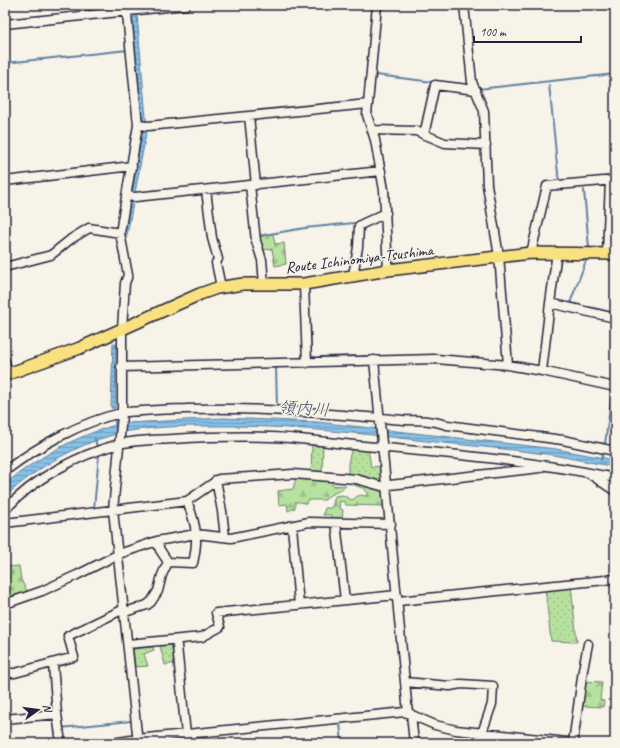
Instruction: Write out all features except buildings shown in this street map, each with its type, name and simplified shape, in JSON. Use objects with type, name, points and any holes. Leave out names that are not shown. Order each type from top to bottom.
[{"type":"main road","name":"Route Ichinomiya-Tsushima","points":[[6,374],[80,348],[200,294],[221,287],[243,284],[304,284],[388,270],[531,252],[611,254]]},
{"type":"street","points":[[5,24],[130,9],[186,5]]},
{"type":"street","points":[[377,5],[367,115],[375,140],[384,190],[388,270]]},
{"type":"street","points":[[464,5],[472,82],[484,111],[487,185],[499,256],[508,365]]},
{"type":"street","points":[[130,9],[142,126],[132,166],[130,196],[120,233],[128,275],[125,283],[122,329],[122,413],[113,510],[119,554],[138,741]]},
{"type":"street","points":[[424,135],[435,85],[476,90]]},
{"type":"street","points":[[142,126],[368,104]]},
{"type":"street","points":[[249,116],[256,241],[262,260],[264,284]]},
{"type":"street","points":[[372,130],[416,131],[453,145],[486,145]]},
{"type":"street","points":[[5,180],[132,166]]},
{"type":"street","points":[[130,196],[206,190],[381,171]]},
{"type":"street","points":[[531,252],[547,186],[613,180],[611,254]]},
{"type":"street","points":[[206,190],[212,238],[218,259],[216,263],[221,287]]},
{"type":"street","points":[[353,276],[358,247],[359,226],[386,213]]},
{"type":"street","points":[[5,267],[52,255],[71,239],[89,228],[120,233]]},
{"type":"street","points":[[542,371],[557,252]]},
{"type":"street","points":[[304,284],[307,363]]},
{"type":"street","points":[[550,303],[615,318]]},
{"type":"street","points":[[121,367],[436,359],[508,365],[615,386]]},
{"type":"street","points":[[374,360],[391,524],[405,682],[414,743]]},
{"type":"street","points":[[5,361],[6,374]]},
{"type":"street","points":[[5,471],[38,449],[74,430],[98,420],[122,413],[222,408],[283,410],[380,419],[436,421],[447,425],[563,440],[615,451]]},
{"type":"street","points":[[5,510],[35,484],[86,455],[120,442],[163,439],[232,436],[272,437],[383,446],[477,456],[615,478]]},
{"type":"street","points":[[5,523],[187,501],[219,479],[293,474],[356,479],[381,486],[553,467]]},
{"type":"street","points":[[588,473],[615,491]]},
{"type":"street","points":[[216,480],[225,537]]},
{"type":"street","points":[[168,562],[193,564],[196,553],[196,534],[194,517],[187,501]]},
{"type":"street","points":[[5,604],[42,591],[119,554],[157,541],[196,534],[231,538],[309,522],[391,524]]},
{"type":"street","points":[[336,523],[345,600]]},
{"type":"street","points":[[292,526],[299,605]]},
{"type":"street","points":[[157,541],[160,550],[168,562]]},
{"type":"street","points":[[5,673],[15,673],[53,664],[74,657],[68,636],[124,611],[147,605],[151,602],[158,591],[162,575],[168,562]]},
{"type":"street","points":[[128,644],[202,637],[220,627],[216,613],[345,600],[397,598],[615,579]]},
{"type":"street","points":[[176,640],[178,646],[182,738]]},
{"type":"street","points":[[113,743],[182,738],[405,712],[435,725],[456,730],[482,733],[501,739],[572,743],[588,644]]},
{"type":"street","points":[[53,664],[60,743]]},
{"type":"street","points":[[405,682],[450,686],[461,684],[493,686],[492,704],[482,733]]},
{"type":"street","points":[[5,719],[57,714]]},
{"type":"green space","points":[[273,234],[275,244],[284,243],[286,264],[275,266],[272,249],[262,250],[259,237]]},
{"type":"green space","points":[[312,443],[323,444],[322,474],[311,473]]},
{"type":"green space","points":[[352,447],[368,448],[371,467],[381,466],[382,481],[380,483],[348,476],[348,463]]},
{"type":"green space","points":[[296,478],[332,480],[332,485],[346,486],[327,497],[325,500],[308,500],[306,504],[295,502],[295,508],[288,511],[287,504],[279,505],[278,491],[293,489]]},
{"type":"green space","points":[[356,482],[382,489],[385,506],[346,505],[345,502],[340,501],[339,508],[343,510],[342,520],[332,519],[331,515],[323,515],[325,508],[332,507],[335,496],[342,495],[352,500],[361,495],[367,495],[365,489],[354,485]]},
{"type":"green space","points":[[19,566],[21,580],[29,594],[17,598],[16,594],[10,596],[5,583],[5,567]]},
{"type":"green space","points":[[571,585],[577,642],[551,641],[545,588]]},
{"type":"green space","points":[[175,645],[176,663],[165,665],[160,646]]},
{"type":"green space","points":[[153,647],[154,650],[144,654],[148,666],[136,667],[133,649]]},
{"type":"green space","points":[[585,681],[602,682],[600,700],[604,701],[603,707],[581,706]]},
{"type":"water","points":[[130,5],[135,5],[137,15],[147,129],[127,235],[124,234],[143,129]]},
{"type":"water","points":[[113,343],[116,344],[115,408],[111,408]]},
{"type":"water","points":[[124,417],[127,423],[223,418],[317,422],[556,449],[615,460],[615,467],[553,455],[332,431],[257,426],[168,427],[130,431],[96,440],[63,455],[47,465],[5,497],[5,484],[30,465],[85,435],[115,425],[114,420]]},
{"type":"waterway","points":[[5,63],[128,50]]},
{"type":"waterway","points":[[478,89],[615,74]]},
{"type":"waterway","points":[[375,79],[376,75],[433,82]]},
{"type":"waterway","points":[[549,85],[553,121]]},
{"type":"waterway","points":[[371,111],[375,126]]},
{"type":"waterway","points":[[553,123],[556,154]]},
{"type":"waterway","points":[[381,153],[385,169]]},
{"type":"waterway","points":[[556,156],[559,182]]},
{"type":"waterway","points":[[386,175],[390,218]]},
{"type":"waterway","points":[[584,190],[589,248]]},
{"type":"waterway","points":[[258,236],[305,228],[354,223]]},
{"type":"waterway","points":[[580,305],[570,303],[587,258]]},
{"type":"waterway","points":[[589,307],[615,313]]},
{"type":"waterway","points":[[310,319],[311,356],[314,357]]},
{"type":"waterway","points":[[319,357],[357,356]]},
{"type":"waterway","points":[[362,356],[382,357]]},
{"type":"waterway","name":"領内川","points":[[276,366],[277,407]]},
{"type":"waterway","points":[[599,443],[605,444],[612,392]]},
{"type":"waterway","points":[[95,439],[97,447]]},
{"type":"waterway","points":[[601,460],[603,453]]},
{"type":"waterway","points":[[94,509],[99,454]]},
{"type":"waterway","points":[[132,654],[133,647]]},
{"type":"waterway","points":[[60,728],[131,721]]},
{"type":"waterway","points":[[340,723],[342,743]]},
{"type":"waterway","points":[[502,743],[504,739]]}]
